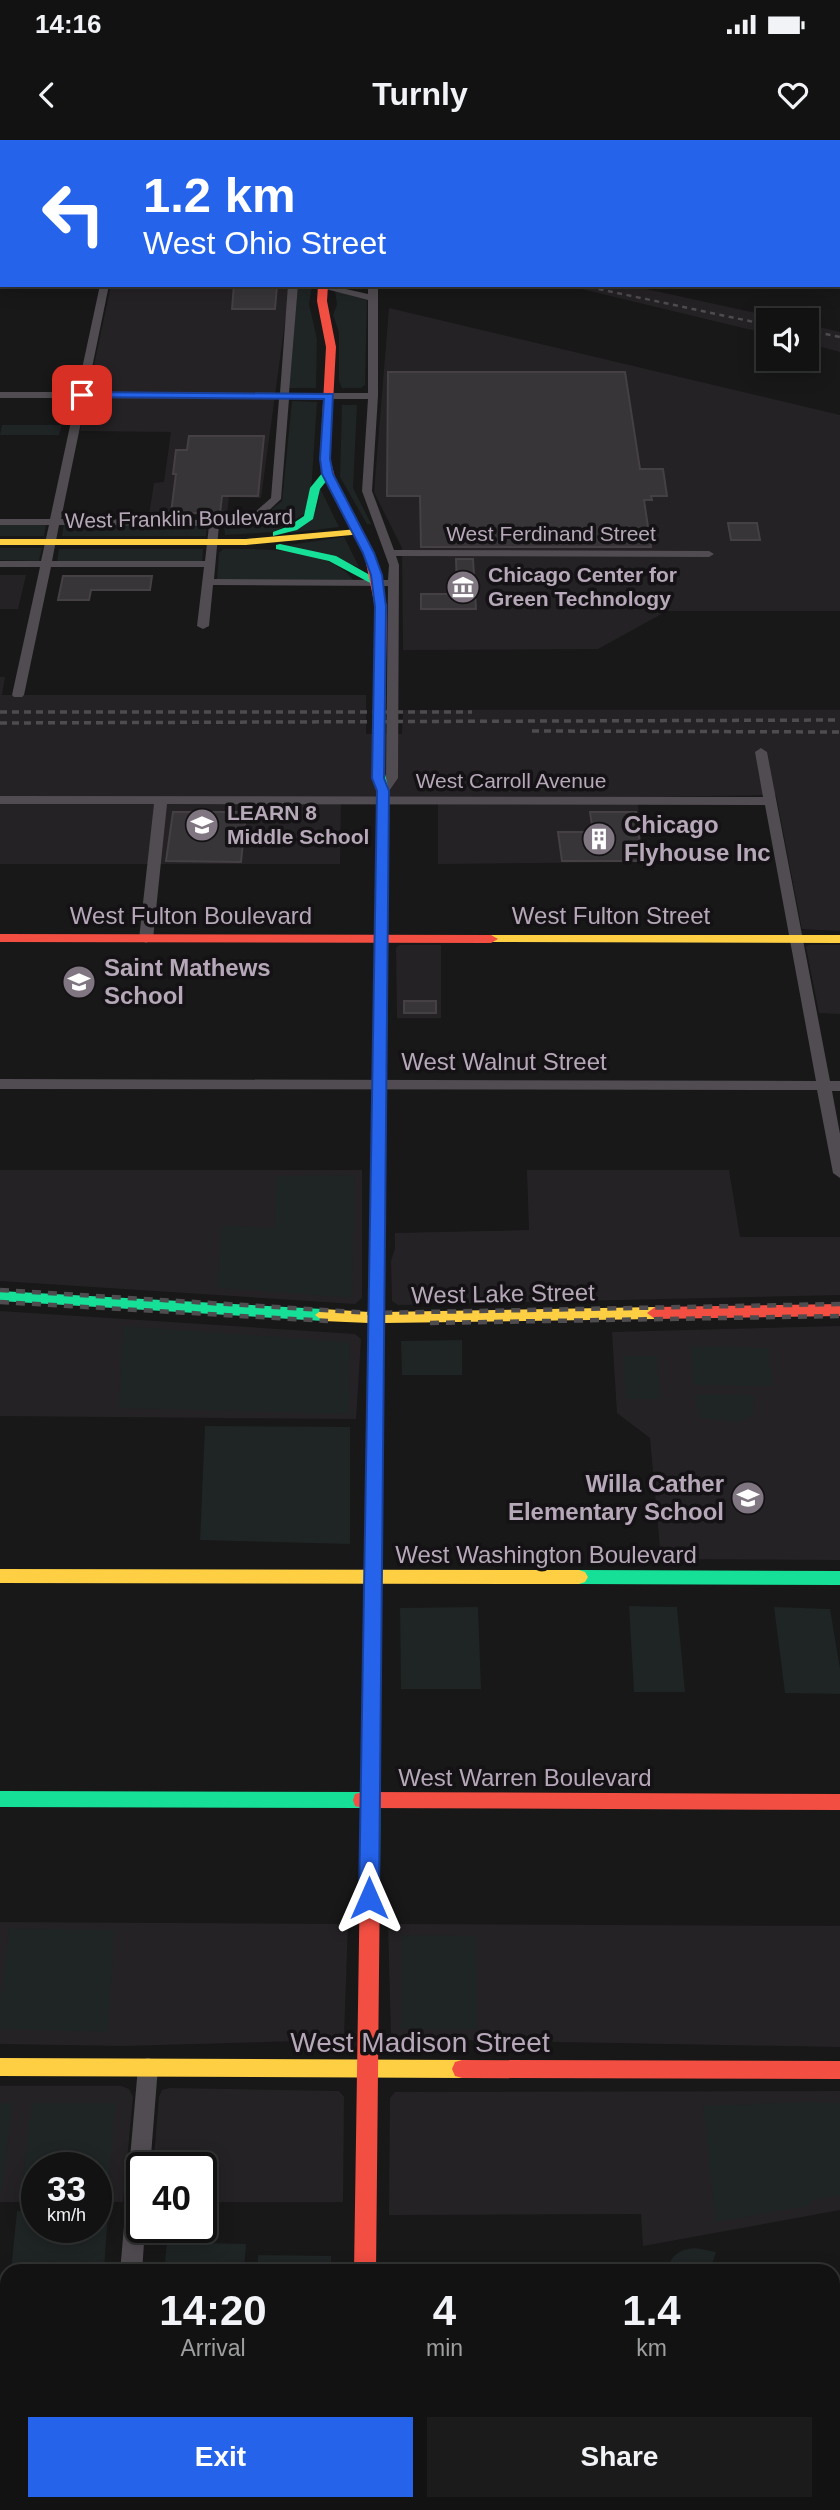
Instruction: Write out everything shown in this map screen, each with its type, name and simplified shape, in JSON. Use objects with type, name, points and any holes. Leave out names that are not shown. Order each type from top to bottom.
[{"type":"street","points":[[18,695],[105,287]]},
{"type":"street","name":"West Franklin Boulevard","points":[[0,522],[215,523],[258,515],[276,499],[293,287]]},
{"type":"street","points":[[323,287],[322,301],[331,346],[325,459],[327,474],[386,583]]},
{"type":"street","points":[[327,287],[374,298]]},
{"type":"street","points":[[365,2264],[382,939],[383,796],[378,778],[380,607],[392,553],[367,491],[373,396],[373,287]]},
{"type":"street","points":[[0,395],[373,396]]},
{"type":"street","points":[[246,542],[283,532],[306,520],[313,509],[315,488],[327,474]]},
{"type":"street","points":[[203,626],[215,523]]},
{"type":"street","name":"West Franklin Boulevard","points":[[0,542],[246,542],[358,531]]},
{"type":"street","points":[[246,542],[332,558],[386,583]]},
{"type":"street","name":"West Ferdinand Street","points":[[392,553],[709,554]]},
{"type":"street","name":"West Franklin Boulevard","points":[[0,564],[210,564]]},
{"type":"street","points":[[208,582],[386,583]]},
{"type":"street","points":[[761,752],[840,1172]]},
{"type":"street","name":"West Carroll Avenue","points":[[0,800],[383,796],[771,801]]},
{"type":"street","points":[[146,939],[160,800]]},
{"type":"street","name":"West Fulton Boulevard","points":[[0,938],[382,939]]},
{"type":"street","name":"West Fulton Street","points":[[382,939],[840,939]]},
{"type":"street","name":"West Walnut Street","points":[[0,1084],[840,1086]]},
{"type":"street","name":"West Lake Street","points":[[0,1296],[377,1320],[840,1310]]},
{"type":"street","points":[[282,1314],[302,1326],[377,1320]]},
{"type":"street","name":"West Washington Boulevard","points":[[0,1576],[840,1578]]},
{"type":"street","name":"West Warren Boulevard","points":[[0,1799],[840,1802]]},
{"type":"street","name":"West Madison Street","points":[[0,2067],[840,2070]]},
{"type":"street","points":[[132,2264],[148,2067]]},
{"type":"shaded area","points":[[111,287],[290,287],[261,498],[229,497],[227,515],[149,515],[154,483],[164,482],[171,432],[80,431]]},
{"type":"shaded area","points":[[298,287],[312,287],[309,304],[317,339],[316,388],[289,388]]},
{"type":"shaded area","points":[[573,287],[637,287],[756,313],[756,331]]},
{"type":"shaded area","points":[[335,291],[367,300],[365,385],[361,388],[342,388],[339,381],[339,332],[333,315],[337,304]]},
{"type":"shaded area","points":[[389,308],[840,415],[840,611],[667,611],[598,649],[403,650],[402,548],[374,492]]},
{"type":"shaded area","points":[[819,327],[840,332],[840,352],[819,346]]},
{"type":"shaded area","points":[[292,401],[317,402],[311,492],[306,513],[275,532],[225,535],[224,525],[265,515],[282,501]]},
{"type":"shaded area","points":[[342,405],[357,405],[353,488],[371,524],[367,524],[340,477]]},
{"type":"shaded area","points":[[2,425],[62,425],[59,435],[0,435]]},
{"type":"shaded area","points":[[320,488],[339,527],[289,533],[313,516]]},
{"type":"shaded area","points":[[0,524],[46,525],[44,536],[0,536]]},
{"type":"shaded area","points":[[64,524],[207,525],[206,536],[62,536]]},
{"type":"shaded area","points":[[344,537],[359,567],[282,546]]},
{"type":"shaded area","points":[[0,548],[42,548],[39,561],[0,560]]},
{"type":"shaded area","points":[[59,549],[203,549],[202,561],[57,562]]},
{"type":"shaded area","points":[[223,549],[274,550],[311,556],[342,569],[353,580],[217,580],[219,553]]},
{"type":"shaded area","points":[[0,575],[26,575],[18,609],[0,609]]},
{"type":"shaded area","points":[[0,677],[5,677],[2,695],[366,695],[366,734],[402,734],[403,710],[840,710],[840,931],[802,929],[776,795],[637,797],[644,862],[438,864],[438,799],[341,799],[340,864],[0,864]]},
{"type":"shaded area","points":[[399,945],[441,945],[441,1018],[397,1018],[396,948]]},
{"type":"shaded area","points":[[840,945],[840,1014],[819,1013],[806,947]]},
{"type":"shaded area","points":[[0,1170],[362,1170],[362,1298],[355,1304],[0,1281]]},
{"type":"shaded area","points":[[527,1170],[729,1170],[740,1237],[840,1237],[840,1295],[398,1305],[392,1301],[391,1261],[395,1249],[395,1233],[529,1230]]},
{"type":"shaded area","points":[[355,1175],[352,1298],[217,1288],[221,1225],[274,1228],[276,1176]]},
{"type":"shaded area","points":[[0,1311],[355,1334],[361,1339],[356,1419],[0,1416]]},
{"type":"shaded area","points":[[123,1326],[350,1342],[349,1414],[118,1408]]},
{"type":"shaded area","name":"Willa Cather Elementary School","points":[[840,1326],[840,1560],[661,1559],[650,1438],[617,1413],[612,1332]]},
{"type":"shaded area","points":[[462,1340],[462,1375],[402,1375],[401,1341]]},
{"type":"shaded area","points":[[690,1346],[769,1348],[773,1386],[693,1385]]},
{"type":"shaded area","points":[[623,1356],[657,1356],[661,1399],[626,1399]]},
{"type":"shaded area","points":[[695,1394],[755,1395],[754,1415],[738,1422],[699,1418]]},
{"type":"shaded area","points":[[205,1426],[350,1427],[350,1544],[200,1540]]},
{"type":"shaded area","points":[[629,1606],[677,1607],[685,1692],[634,1692]]},
{"type":"shaded area","points":[[478,1607],[481,1689],[401,1689],[400,1608]]},
{"type":"shaded area","points":[[774,1607],[830,1609],[840,1669],[840,1694],[785,1693]]},
{"type":"shaded area","points":[[0,1922],[348,1924],[344,2036],[338,2040],[125,2046],[0,2044]]},
{"type":"shaded area","points":[[388,1924],[840,1926],[840,2047],[394,2039],[391,2035]]},
{"type":"shaded area","points":[[9,1928],[115,1930],[108,2032],[0,2029],[0,2002]]},
{"type":"shaded area","points":[[401,1935],[476,1936],[477,2029],[401,2029]]},
{"type":"shaded area","points":[[0,2086],[121,2086],[129,2089],[133,2097],[123,2202],[112,2202],[112,2152],[21,2152],[21,2202],[0,2202]]},
{"type":"shaded area","points":[[162,2090],[339,2091],[344,2097],[343,2202],[217,2202],[217,2152],[154,2152],[159,2097]]},
{"type":"shaded area","points":[[840,2091],[840,2210],[643,2246],[641,2214],[389,2215],[390,2098],[395,2092]]},
{"type":"shaded area","points":[[0,2103],[13,2103],[2,2191],[0,2191]]},
{"type":"shaded area","points":[[31,2103],[116,2103],[112,2152],[26,2152]]},
{"type":"shaded area","points":[[840,2103],[840,2195],[813,2200],[808,2206],[715,2222],[703,2106]]},
{"type":"shaded area","points":[[17,2211],[21,2211],[21,2243],[106,2243],[104,2264],[12,2264]]},
{"type":"shaded area","points":[[167,2243],[246,2244],[245,2264],[165,2264]]},
{"type":"shaded area","points":[[695,2248],[716,2252],[712,2264],[670,2264],[684,2250]]},
{"type":"shaded area","points":[[258,2255],[331,2256],[331,2264],[257,2264]]},
{"type":"building","points":[[234,287],[277,287],[275,309],[232,309]]},
{"type":"building","points":[[388,372],[625,372],[640,469],[663,469],[667,496],[651,496],[652,500],[644,500],[651,547],[421,547],[420,496],[387,496]]},
{"type":"building","points":[[189,436],[264,436],[258,496],[222,496],[220,513],[171,513],[176,450],[187,450]]},
{"type":"building","points":[[728,523],[757,523],[760,540],[731,540]]},
{"type":"building","name":"Chicago Center for Green Technology","points":[[456,559],[473,559],[476,609],[421,609],[421,594],[452,594],[452,586],[457,586]]},
{"type":"building","points":[[63,576],[152,576],[150,590],[91,590],[89,600],[58,600]]},
{"type":"building","points":[[173,812],[246,812],[241,862],[166,861]]},
{"type":"building","name":"Chicago Flyhouse Inc","points":[[590,812],[636,812],[642,861],[562,861],[558,832],[593,832]]},
{"type":"building","points":[[404,1001],[436,1001],[436,1013],[404,1013]]},
{"type":"railway","points":[[589,287],[756,322]]},
{"type":"railway","points":[[819,333],[840,337]]},
{"type":"railway","points":[[0,712],[472,712]]},
{"type":"railway","points":[[0,723],[840,720]]},
{"type":"railway","points":[[532,731],[840,732]]},
{"type":"railway","points":[[0,1290],[372,1313],[840,1304]]},
{"type":"railway","points":[[0,1302],[328,1321]]},
{"type":"railway","points":[[430,1323],[840,1316]]},
{"type":"traffic: fast","points":[[277,534],[293,528],[309,517],[315,488],[327,474]]},
{"type":"traffic: fast","points":[[280,547],[332,558],[378,583]]},
{"type":"traffic: fast","points":[[378,770],[383,791],[380,1049]]},
{"type":"traffic: fast","points":[[0,1296],[323,1315]]},
{"type":"traffic: fast","points":[[370,1873],[374,1506]]},
{"type":"traffic: fast","points":[[579,1577],[840,1578]]},
{"type":"traffic: fast","points":[[0,1799],[362,1800]]},
{"type":"traffic: slow","points":[[0,542],[246,542],[358,532]]},
{"type":"traffic: slow","points":[[491,939],[840,939]]},
{"type":"traffic: slow","points":[[374,1506],[380,1049]]},
{"type":"traffic: slow","points":[[323,1315],[377,1318],[655,1313]]},
{"type":"traffic: slow","points":[[0,1576],[579,1577]]},
{"type":"traffic: slow","points":[[0,2067],[462,2069]]},
{"type":"traffic: jam","points":[[323,287],[322,301],[331,347],[325,459],[332,484],[364,541],[374,566],[381,607],[378,770]]},
{"type":"traffic: jam","points":[[0,938],[491,939]]},
{"type":"traffic: jam","points":[[655,1313],[840,1310]]},
{"type":"traffic: jam","points":[[362,1800],[840,1802]]},
{"type":"traffic: jam","points":[[365,2264],[370,1873]]},
{"type":"traffic: jam","points":[[462,2069],[840,2070]]},
{"type":"place","name":"Chicago Center for Green Technology","points":[[463,587]]},
{"type":"place","name":"LEARN 8 Middle School","points":[[202,825]]},
{"type":"place","name":"Chicago Flyhouse Inc","points":[[599,839]]},
{"type":"place","name":"Saint Mathews School","points":[[79,982]]},
{"type":"place","name":"Willa Cather Elementary School","points":[[748,1498]]},
{"type":"route","points":[[82,395],[330,396],[325,459],[327,474],[369,553],[377,575],[380,607],[378,778],[383,791],[369,1898]]}]
